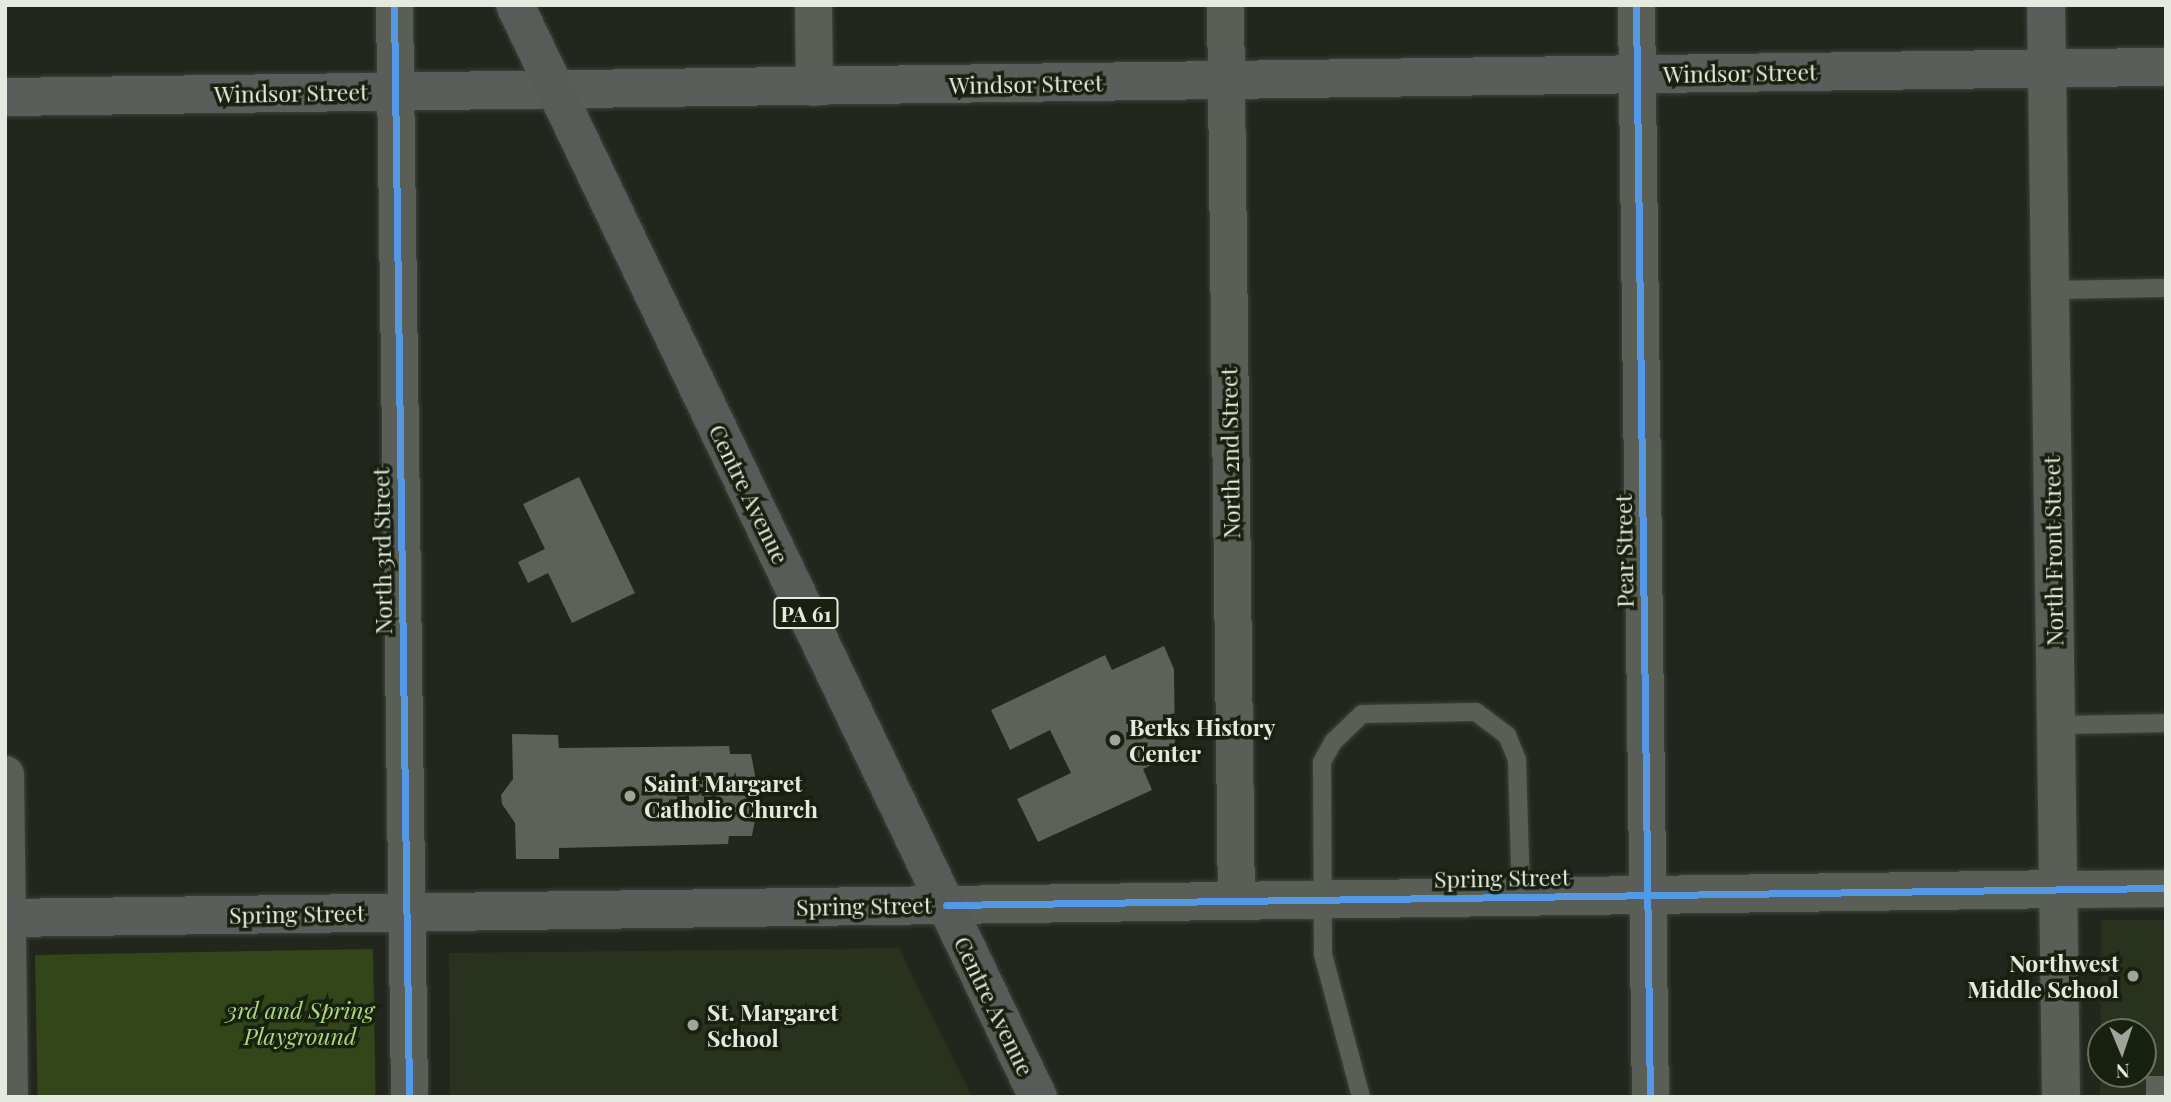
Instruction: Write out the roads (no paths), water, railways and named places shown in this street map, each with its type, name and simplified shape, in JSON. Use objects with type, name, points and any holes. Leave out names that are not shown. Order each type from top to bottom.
[{"type":"main road","name":"Centre Avenue","points":[[515,5],[1038,1097]]},
{"type":"main road","name":"North Front Street","points":[[2046,5],[2047,68]]},
{"type":"main road","name":"Windsor Street","points":[[5,97],[2166,67]]},
{"type":"main road","name":"Spring Street","points":[[6,918],[946,905]]},
{"type":"street","name":"North 3rd Street","points":[[394,5],[409,1097]]},
{"type":"street","points":[[813,5],[814,87]]},
{"type":"street","name":"North 2nd Street","points":[[1225,5],[1236,901]]},
{"type":"street","name":"Pear Street","points":[[1636,5],[1650,1097]]},
{"type":"street","name":"North Front Street","points":[[2047,68],[2061,1097]]},
{"type":"street","points":[[5,774],[9,1097]]},
{"type":"street","points":[[2058,889],[2166,888]]},
{"type":"street","name":"Spring Street","points":[[946,905],[2058,889]]},
{"type":"lane","points":[[2050,290],[2166,288]]},
{"type":"lane","points":[[1361,1097],[1323,954],[1322,762],[1333,741],[1362,714],[1476,712],[1507,736],[1517,760],[1521,897]]},
{"type":"lane","points":[[2056,725],[2166,723]]},
{"type":"place","name":"Berks History Center","points":[[1115,740]]},
{"type":"place","name":"Saint Margaret Catholic Church","points":[[630,796]]},
{"type":"place","name":"Northwest Middle School","points":[[2133,976]]},
{"type":"place","name":"St. Margaret School","points":[[693,1025]]},
{"type":"park label","name":"3rd and Spring Playground","points":[[300,1023]]}]
